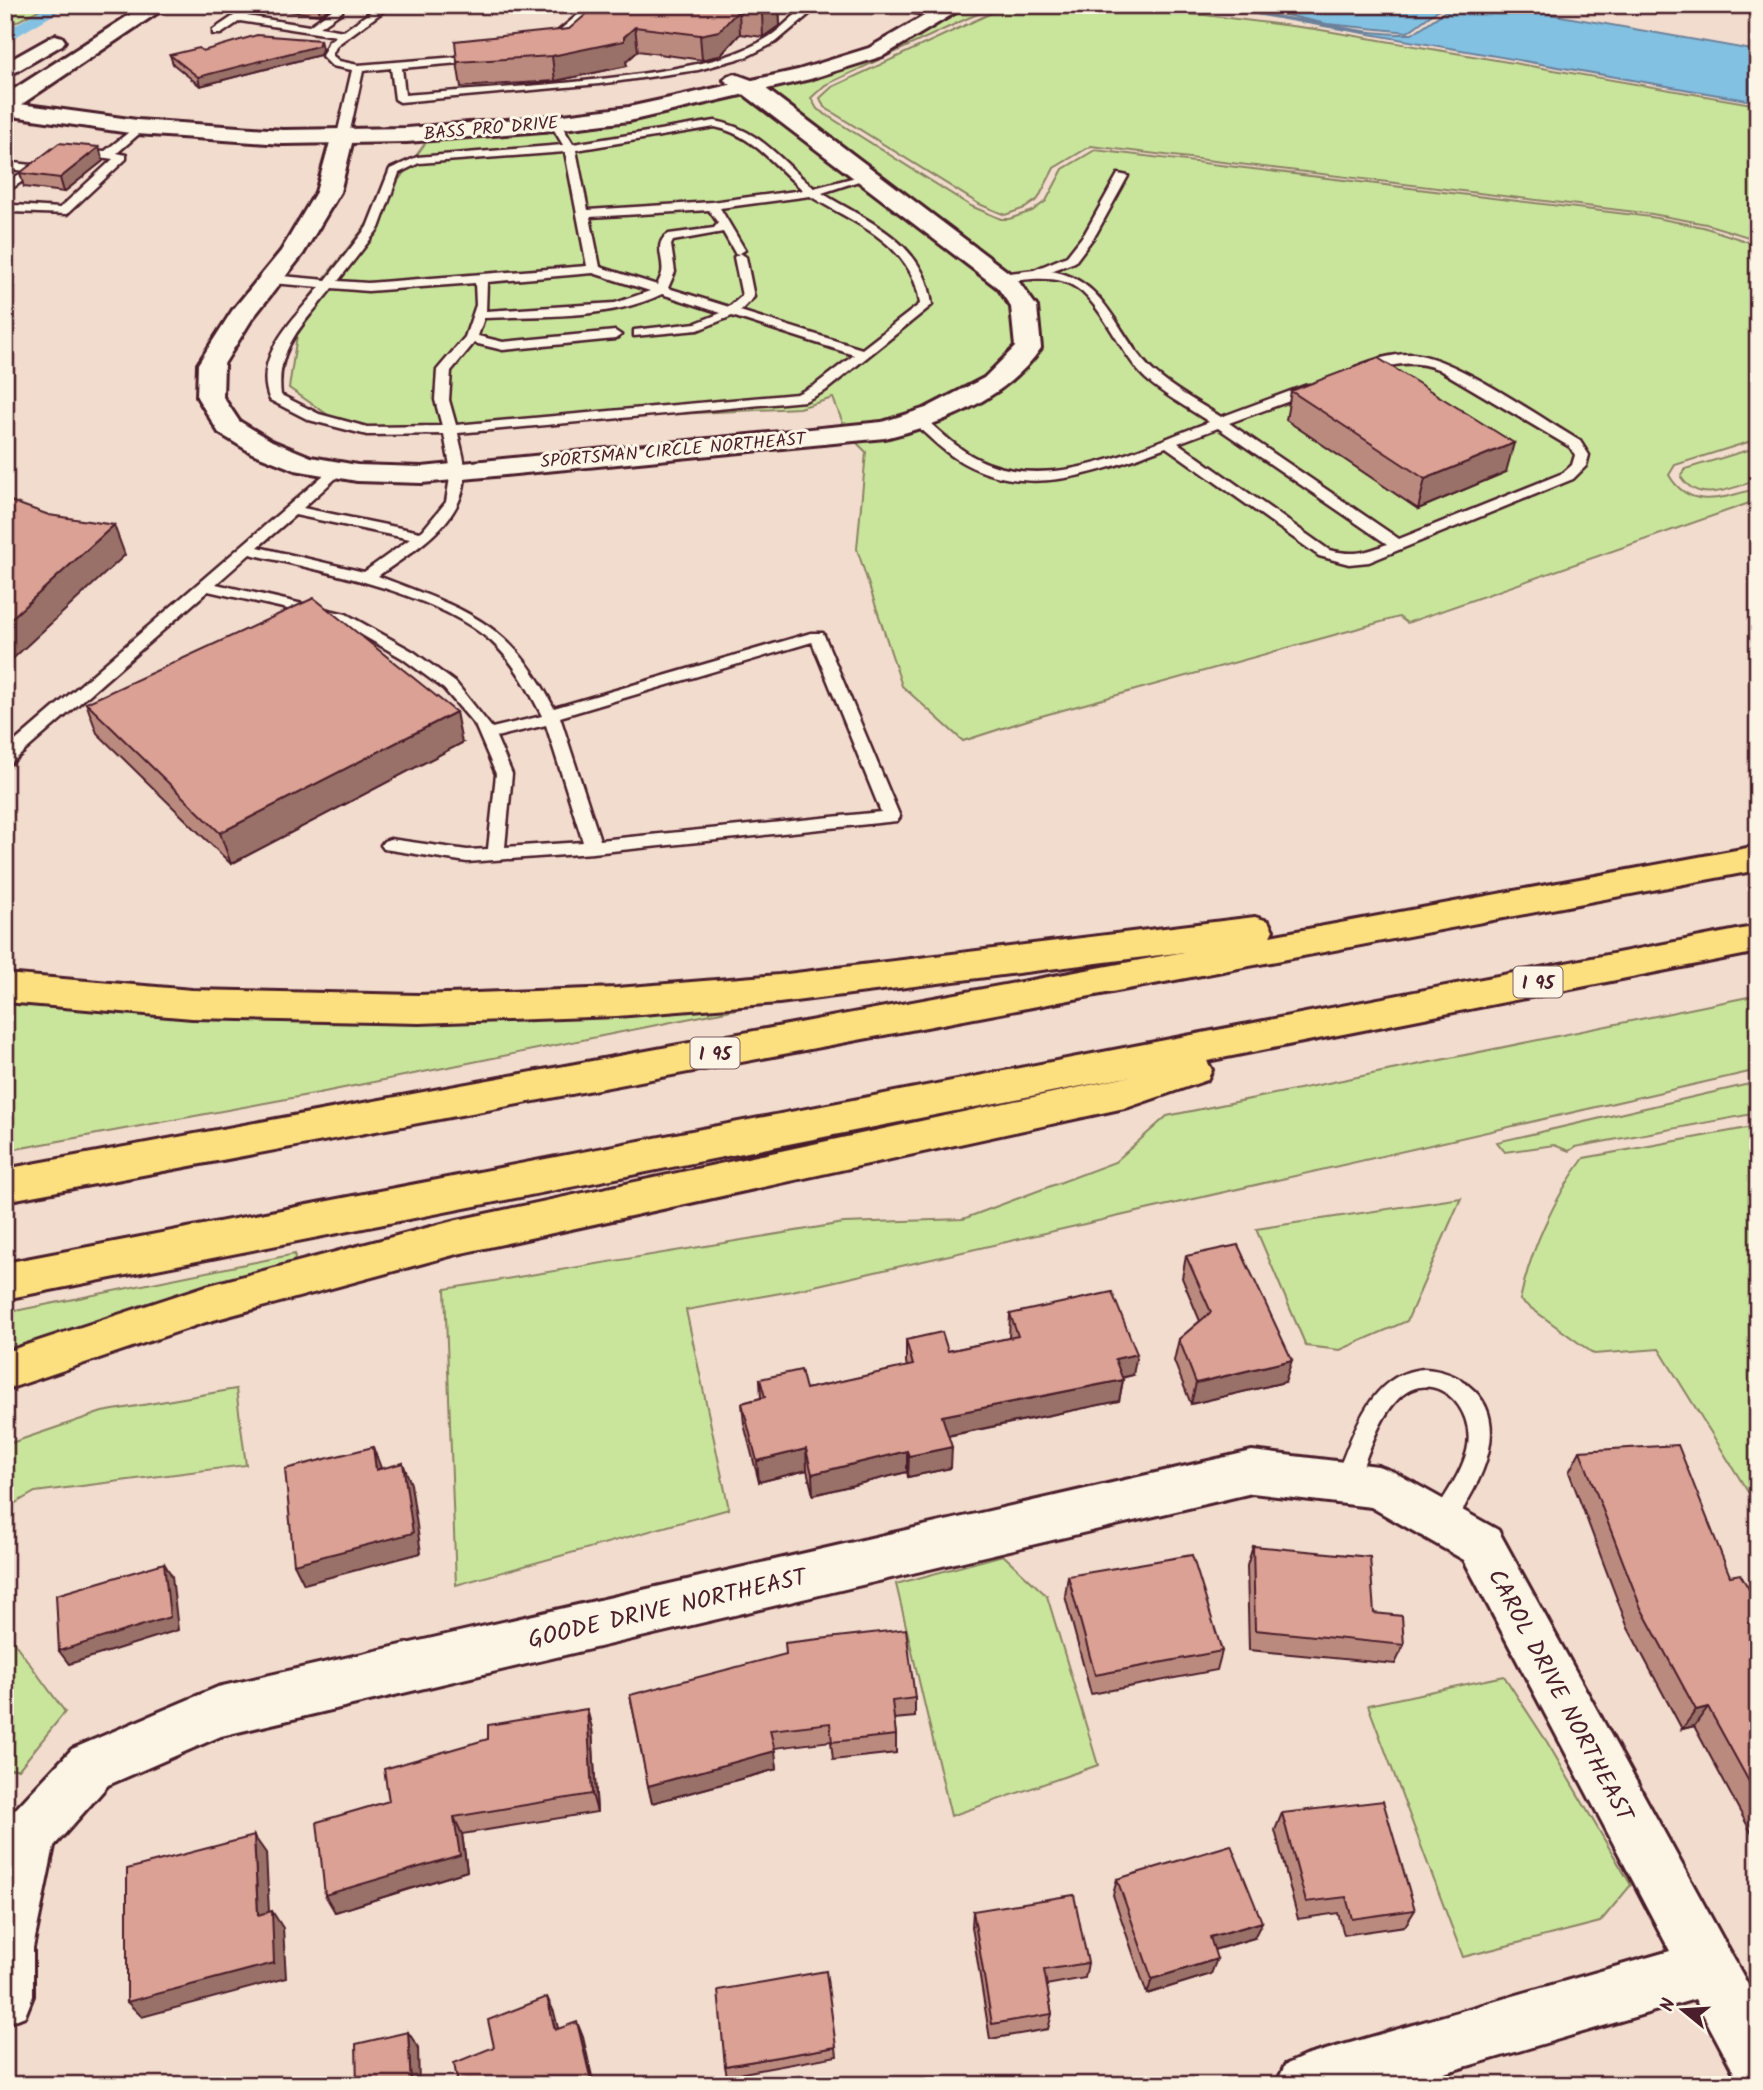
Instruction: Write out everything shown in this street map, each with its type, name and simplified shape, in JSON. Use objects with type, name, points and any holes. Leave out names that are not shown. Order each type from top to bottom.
[{"type":"highway","name":"I 95","points":[[5,1185],[1758,858]]},
{"type":"highway","points":[[5,988],[192,1004],[379,1008],[617,1002],[779,989],[1245,930],[1424,920]]},
{"type":"highway","name":"I 95","points":[[5,1281],[1758,939]]},
{"type":"highway","points":[[5,1371],[206,1304],[457,1237],[1129,1092],[1318,1026]]},
{"type":"street","points":[[8,102],[159,5]]},
{"type":"street","name":"BASS PRO DRIVE","points":[[8,102],[142,127],[283,137],[492,120],[638,104],[742,83],[803,75],[876,52],[940,10]]},
{"type":"street","points":[[5,72],[71,32]]},
{"type":"street","name":"BASS PRO DRIVE","points":[[8,102],[191,122],[407,135],[629,114],[742,83]]},
{"type":"street","name":"SPORTSMAN CIRCLE NORTHEAST","points":[[343,131],[328,192],[291,254],[241,316],[211,364],[210,397],[229,427],[262,447],[305,464],[357,473],[422,475],[885,430],[936,414],[993,384],[1028,348],[1024,307],[1000,278],[742,83]]},
{"type":"street","name":"CAROL DRIVE NORTHEAST","points":[[1251,1472],[1378,1487],[1481,1545],[1706,1968],[1758,2060]]},
{"type":"street","name":"GOODE DRIVE NORTHEAST","points":[[5,1996],[6,1948],[30,1833],[89,1767],[218,1712],[1251,1472]]},
{"type":"street","points":[[1305,2085],[1706,1968]]},
{"type":"lane","points":[[217,32],[257,5]]},
{"type":"lane","points":[[311,29],[338,10],[337,5]]},
{"type":"lane","points":[[387,5],[333,43],[327,56],[336,64],[358,68],[497,57]]},
{"type":"lane","points":[[540,50],[596,5]]},
{"type":"lane","points":[[396,65],[400,99],[495,93],[599,81],[715,62],[744,54],[772,40],[815,5]]},
{"type":"lane","points":[[888,5],[940,10]]},
{"type":"lane","points":[[238,18],[344,34]]},
{"type":"lane","points":[[715,62],[742,83]]},
{"type":"lane","points":[[343,131],[358,68]]},
{"type":"lane","points":[[555,123],[570,148],[594,269]]},
{"type":"lane","points":[[715,124],[733,126],[762,144],[812,192],[879,232],[898,247],[925,289],[926,305],[820,388],[800,398],[694,410],[450,430],[367,430],[314,416],[275,397],[272,375],[279,347],[331,285],[373,228],[394,171],[403,164],[417,160],[570,148],[715,124]]},
{"type":"lane","points":[[107,155],[142,127]]},
{"type":"lane","points":[[5,190],[56,153],[122,157],[63,212],[11,208],[5,202]]},
{"type":"lane","points":[[5,165],[33,169]]},
{"type":"lane","points":[[583,214],[712,206],[812,192],[867,176]]},
{"type":"lane","points":[[1000,278],[1038,272],[1071,259],[1090,234],[1122,176]]},
{"type":"lane","points":[[639,333],[713,324],[732,313],[748,297],[740,254],[712,206]]},
{"type":"lane","points":[[478,315],[615,307],[638,301],[661,290],[669,272],[665,245],[669,238],[718,231],[724,223]]},
{"type":"lane","points":[[271,279],[368,287],[594,269],[865,354]]},
{"type":"lane","points":[[1038,272],[1058,274],[1087,290],[1148,374],[1398,545]]},
{"type":"lane","points":[[368,577],[422,537],[453,503],[458,471],[442,400],[444,370],[471,338],[482,305],[481,279]]},
{"type":"lane","points":[[471,338],[503,346],[615,335]]},
{"type":"lane","points":[[1167,441],[1324,554],[1349,560],[1364,559],[1568,476],[1579,466],[1582,455],[1575,444],[1429,360],[1395,358],[1349,374]]},
{"type":"lane","points":[[918,420],[960,455],[977,464],[1024,476],[1067,476],[1092,470],[1326,383]]},
{"type":"lane","points":[[5,759],[338,470]]},
{"type":"lane","points":[[292,510],[422,537]]},
{"type":"lane","points":[[247,549],[368,577],[469,618],[517,655],[552,716],[593,847]]},
{"type":"lane","points":[[205,586],[341,617],[408,655],[450,686],[482,723],[504,774],[496,854]]},
{"type":"lane","points":[[390,845],[467,856],[593,847],[891,817],[817,635],[487,734]]},
{"type":"lane","points":[[1345,1483],[1378,1409],[1398,1385],[1421,1379],[1446,1382],[1465,1393],[1480,1415],[1481,1443],[1467,1482],[1442,1523]]},
{"type":"green space","points":[[5,5],[65,5],[57,10],[42,8],[5,28]]},
{"type":"green space","points":[[969,5],[1009,5],[994,7],[966,19],[825,85],[811,98],[817,109],[971,206],[1001,219],[1032,211],[1046,201],[1063,169],[1095,150],[1651,217],[1703,227],[1758,245],[1758,439],[1675,465],[1669,475],[1678,487],[1698,498],[1721,498],[1758,488],[1758,500],[1407,623],[1399,617],[1034,718],[963,741],[902,686],[857,549],[866,452],[854,440],[944,419],[1005,387],[1040,351],[1035,308],[764,88],[884,54],[922,35]]},
{"type":"green space","points":[[1044,5],[1205,15],[1315,29],[1758,105],[1758,240],[1706,224],[1652,214],[1091,146],[1054,168],[1038,199],[1025,208],[1005,215],[979,204],[824,107],[820,98],[832,87],[1000,9]]},
{"type":"green space","points":[[747,92],[996,285],[1012,308],[1016,347],[986,378],[933,407],[881,422],[845,428],[833,398],[799,408],[350,430],[289,388],[301,308],[429,138]]},
{"type":"green space","points":[[1758,447],[1758,480],[1727,490],[1706,492],[1688,485],[1681,477],[1685,469]]},
{"type":"green space","points":[[5,995],[766,1003],[319,1093],[5,1151]]},
{"type":"green space","points":[[1758,995],[1758,1070],[792,1291],[686,1310],[729,1509],[456,1585],[445,1289],[844,1223],[963,1219],[1115,1162],[1167,1116]]},
{"type":"green space","points":[[1758,1082],[1758,1113],[1575,1147],[1569,1151],[1554,1145],[1505,1152],[1497,1142]]},
{"type":"green space","points":[[1758,1126],[1758,1508],[1659,1349],[1594,1354],[1520,1300],[1544,1226],[1584,1158]]},
{"type":"green space","points":[[1461,1198],[1407,1321],[1340,1350],[1306,1346],[1256,1229]]},
{"type":"green space","points":[[295,1254],[294,1266],[5,1354],[5,1313]]},
{"type":"green space","points":[[236,1389],[246,1465],[35,1492],[5,1509],[5,1445],[102,1412]]},
{"type":"green space","points":[[1003,1555],[1047,1596],[1098,1765],[951,1816],[896,1584]]},
{"type":"green space","points":[[5,1630],[65,1712],[19,1769],[5,1769]]},
{"type":"green space","points":[[1504,1676],[1547,1742],[1631,1885],[1600,1922],[1463,1957],[1368,1705]]},
{"type":"water","points":[[1189,5],[1442,7],[1408,32],[1327,24],[1272,12]]},
{"type":"water","points":[[1449,5],[1499,5],[1758,51],[1758,102],[1244,12],[1370,32],[1412,34],[1450,8]]},
{"type":"building","points":[[597,5],[773,5],[762,13],[739,10],[719,31],[700,35],[635,27],[624,37],[624,41],[552,56],[457,62],[455,41],[569,29]]},
{"type":"building","points":[[257,35],[320,40],[318,46],[198,77],[170,55],[199,48],[203,51]]},
{"type":"building","points":[[59,143],[99,147],[60,178],[20,173]]},
{"type":"building","points":[[1378,358],[1514,443],[1425,479],[1291,391]]},
{"type":"building","points":[[5,499],[49,515],[114,525],[5,624]]},
{"type":"building","points":[[314,598],[456,712],[220,833],[86,703]]},
{"type":"building","points":[[1238,1245],[1292,1360],[1196,1383],[1179,1339],[1211,1312],[1186,1256]]},
{"type":"building","points":[[1112,1292],[1137,1354],[1115,1359],[1123,1380],[942,1416],[952,1447],[909,1456],[907,1451],[812,1474],[806,1449],[757,1461],[742,1403],[765,1397],[760,1379],[801,1370],[806,1389],[913,1365],[906,1340],[942,1332],[948,1351],[1018,1336],[1010,1314]]},
{"type":"building","points":[[1678,1445],[1730,1576],[1740,1574],[1758,1604],[1758,1798],[1708,1707],[1696,1710],[1641,1608],[1580,1451]]},
{"type":"building","points":[[373,1447],[376,1470],[403,1463],[413,1533],[294,1564],[285,1469]]},
{"type":"building","points":[[1253,1546],[1370,1557],[1374,1613],[1402,1616],[1404,1645],[1255,1630]]},
{"type":"building","points":[[1192,1555],[1222,1651],[1095,1675],[1068,1576]]},
{"type":"building","points":[[164,1563],[170,1617],[59,1651],[56,1595]]},
{"type":"building","points":[[906,1629],[915,1698],[892,1701],[896,1735],[832,1742],[830,1723],[770,1730],[775,1751],[648,1786],[630,1695],[786,1654],[785,1643]]},
{"type":"building","points":[[587,1709],[592,1794],[454,1817],[460,1855],[325,1895],[317,1822],[389,1801],[384,1769],[488,1739],[488,1725]]},
{"type":"building","points":[[1383,1801],[1415,1910],[1352,1919],[1346,1897],[1306,1902],[1282,1813]]},
{"type":"building","points":[[254,1836],[258,1915],[272,1911],[274,1963],[127,2002],[127,1869]]},
{"type":"building","points":[[1231,1845],[1262,1922],[1210,1937],[1217,1959],[1152,1979],[1117,1879]]},
{"type":"building","points":[[1074,1895],[1088,1963],[1044,1970],[1052,2014],[992,2024],[973,1911]]},
{"type":"building","points":[[826,1971],[836,2047],[725,2066],[718,1990]]},
{"type":"building","points":[[547,1997],[555,2030],[577,2022],[592,2085],[458,2085],[454,2063],[494,2047],[488,2020]]},
{"type":"building","points":[[408,2032],[411,2085],[357,2085],[356,2044]]},
{"type":"building","points":[[235,2078],[236,2085],[214,2085]]},
{"type":"waterway","points":[[5,38],[62,5]]}]
